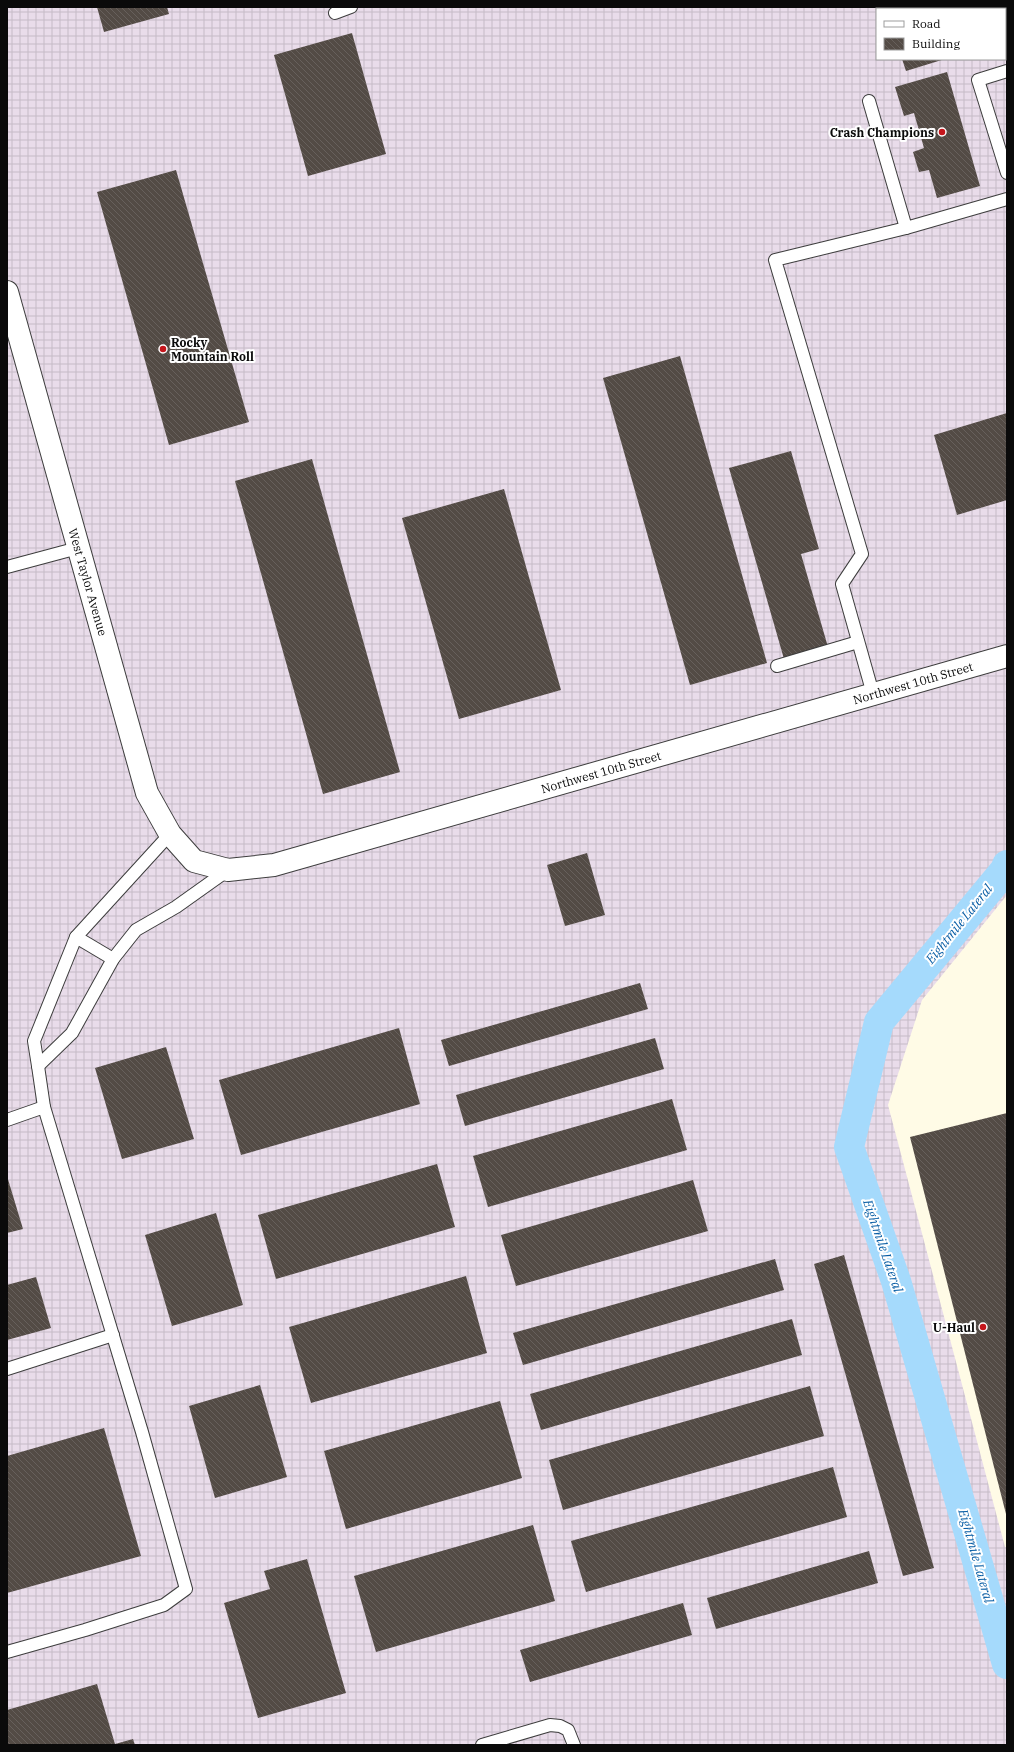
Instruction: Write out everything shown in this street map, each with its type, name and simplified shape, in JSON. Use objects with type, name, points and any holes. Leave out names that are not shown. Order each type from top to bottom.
[{"type":"street","name":"West Taylor Avenue","points":[[7,292],[147,793],[170,834],[194,861]]},
{"type":"street","name":"Northwest 10th Street","points":[[194,861],[228,870],[274,865],[1007,656]]},
{"type":"lane","points":[[335,13],[352,7]]},
{"type":"lane","points":[[1007,71],[978,80],[1007,173]]},
{"type":"lane","points":[[869,101],[906,228]]},
{"type":"lane","points":[[873,694],[842,584],[862,554],[775,260],[906,228],[1007,199]]},
{"type":"lane","points":[[7,567],[78,548]]},
{"type":"lane","points":[[778,666],[858,642]]},
{"type":"lane","points":[[7,1652],[85,1630],[164,1605],[186,1589],[113,1335],[44,1107],[34,1041],[76,937],[170,834]]},
{"type":"lane","points":[[38,1066],[72,1034],[113,958],[136,930],[176,907],[228,870]]},
{"type":"lane","points":[[76,937],[113,958]]},
{"type":"lane","points":[[7,1120],[44,1107]]},
{"type":"lane","points":[[7,1369],[113,1335]]},
{"type":"lane","points":[[482,1745],[550,1726],[560,1726],[568,1730],[574,1745]]},
{"type":"shaded area","points":[[7,7],[991,7],[876,8],[876,60],[1006,60],[1006,58],[1007,62],[1007,895],[922,1000],[888,1105],[1005,1547],[1007,1547],[1007,1745],[7,1745]]},
{"type":"building","points":[[97,7],[167,7],[169,14],[104,32]]},
{"type":"building","points":[[352,33],[386,154],[308,176],[274,55]]},
{"type":"building","points":[[902,60],[942,60],[906,71]]},
{"type":"building","name":"Crash Champions","points":[[947,72],[980,186],[937,198],[929,170],[919,172],[913,152],[924,148],[914,113],[904,116],[895,87]]},
{"type":"building","points":[[176,170],[249,422],[169,445],[97,192]]},
{"type":"building","points":[[680,356],[767,663],[690,685],[603,378]]},
{"type":"building","points":[[1007,413],[1007,500],[957,515],[934,435]]},
{"type":"building","points":[[791,451],[819,549],[801,554],[828,647],[784,659],[729,468]]},
{"type":"building","points":[[312,459],[400,772],[323,794],[235,481]]},
{"type":"building","points":[[504,489],[561,690],[459,719],[402,518]]},
{"type":"building","points":[[587,853],[605,915],[565,926],[547,865]]},
{"type":"building","points":[[640,983],[648,1009],[449,1066],[441,1040]]},
{"type":"building","points":[[399,1028],[420,1104],[241,1155],[219,1080]]},
{"type":"building","points":[[655,1038],[664,1069],[465,1126],[456,1095]]},
{"type":"building","points":[[166,1047],[194,1139],[122,1159],[95,1068]]},
{"type":"building","points":[[672,1099],[687,1150],[488,1207],[473,1156]]},
{"type":"building","name":"U-Haul","points":[[1007,1113],[1007,1514],[1006,1514],[910,1137]]},
{"type":"building","points":[[437,1164],[455,1227],[276,1279],[258,1215]]},
{"type":"building","points":[[7,1176],[23,1229],[7,1233]]},
{"type":"building","points":[[693,1180],[708,1231],[516,1286],[501,1235]]},
{"type":"building","points":[[216,1213],[243,1305],[172,1326],[145,1235]]},
{"type":"building","points":[[844,1255],[934,1568],[903,1576],[814,1264]]},
{"type":"building","points":[[775,1259],[784,1290],[523,1365],[513,1333]]},
{"type":"building","points":[[466,1276],[487,1353],[311,1403],[289,1327]]},
{"type":"building","points":[[36,1277],[51,1328],[7,1340],[7,1285]]},
{"type":"building","points":[[792,1319],[802,1355],[541,1430],[530,1394]]},
{"type":"building","points":[[260,1385],[287,1477],[215,1498],[189,1406]]},
{"type":"building","points":[[810,1386],[824,1436],[563,1510],[549,1460]]},
{"type":"building","points":[[500,1401],[522,1478],[346,1529],[324,1451]]},
{"type":"building","points":[[104,1428],[141,1556],[7,1593],[7,1456]]},
{"type":"building","points":[[833,1467],[847,1517],[586,1592],[571,1541]]},
{"type":"building","points":[[533,1525],[555,1601],[376,1652],[354,1576]]},
{"type":"building","points":[[869,1551],[878,1583],[716,1629],[707,1598]]},
{"type":"building","points":[[307,1559],[346,1693],[258,1718],[224,1603],[270,1589],[264,1571]]},
{"type":"building","points":[[683,1603],[692,1635],[530,1682],[520,1650]]},
{"type":"building","points":[[97,1684],[115,1744],[133,1739],[135,1745],[7,1745],[7,1710]]},
{"type":"waterway","name":"Eightmile Lateral","points":[[1007,865],[1005,870],[879,1022],[849,1147],[896,1281],[1007,1664]]},
{"type":"place","name":"Crash Champions","points":[[942,132]]},
{"type":"place","name":"Rocky Mountain Roll","points":[[163,349]]},
{"type":"place","name":"U-Haul","points":[[983,1327]]}]
